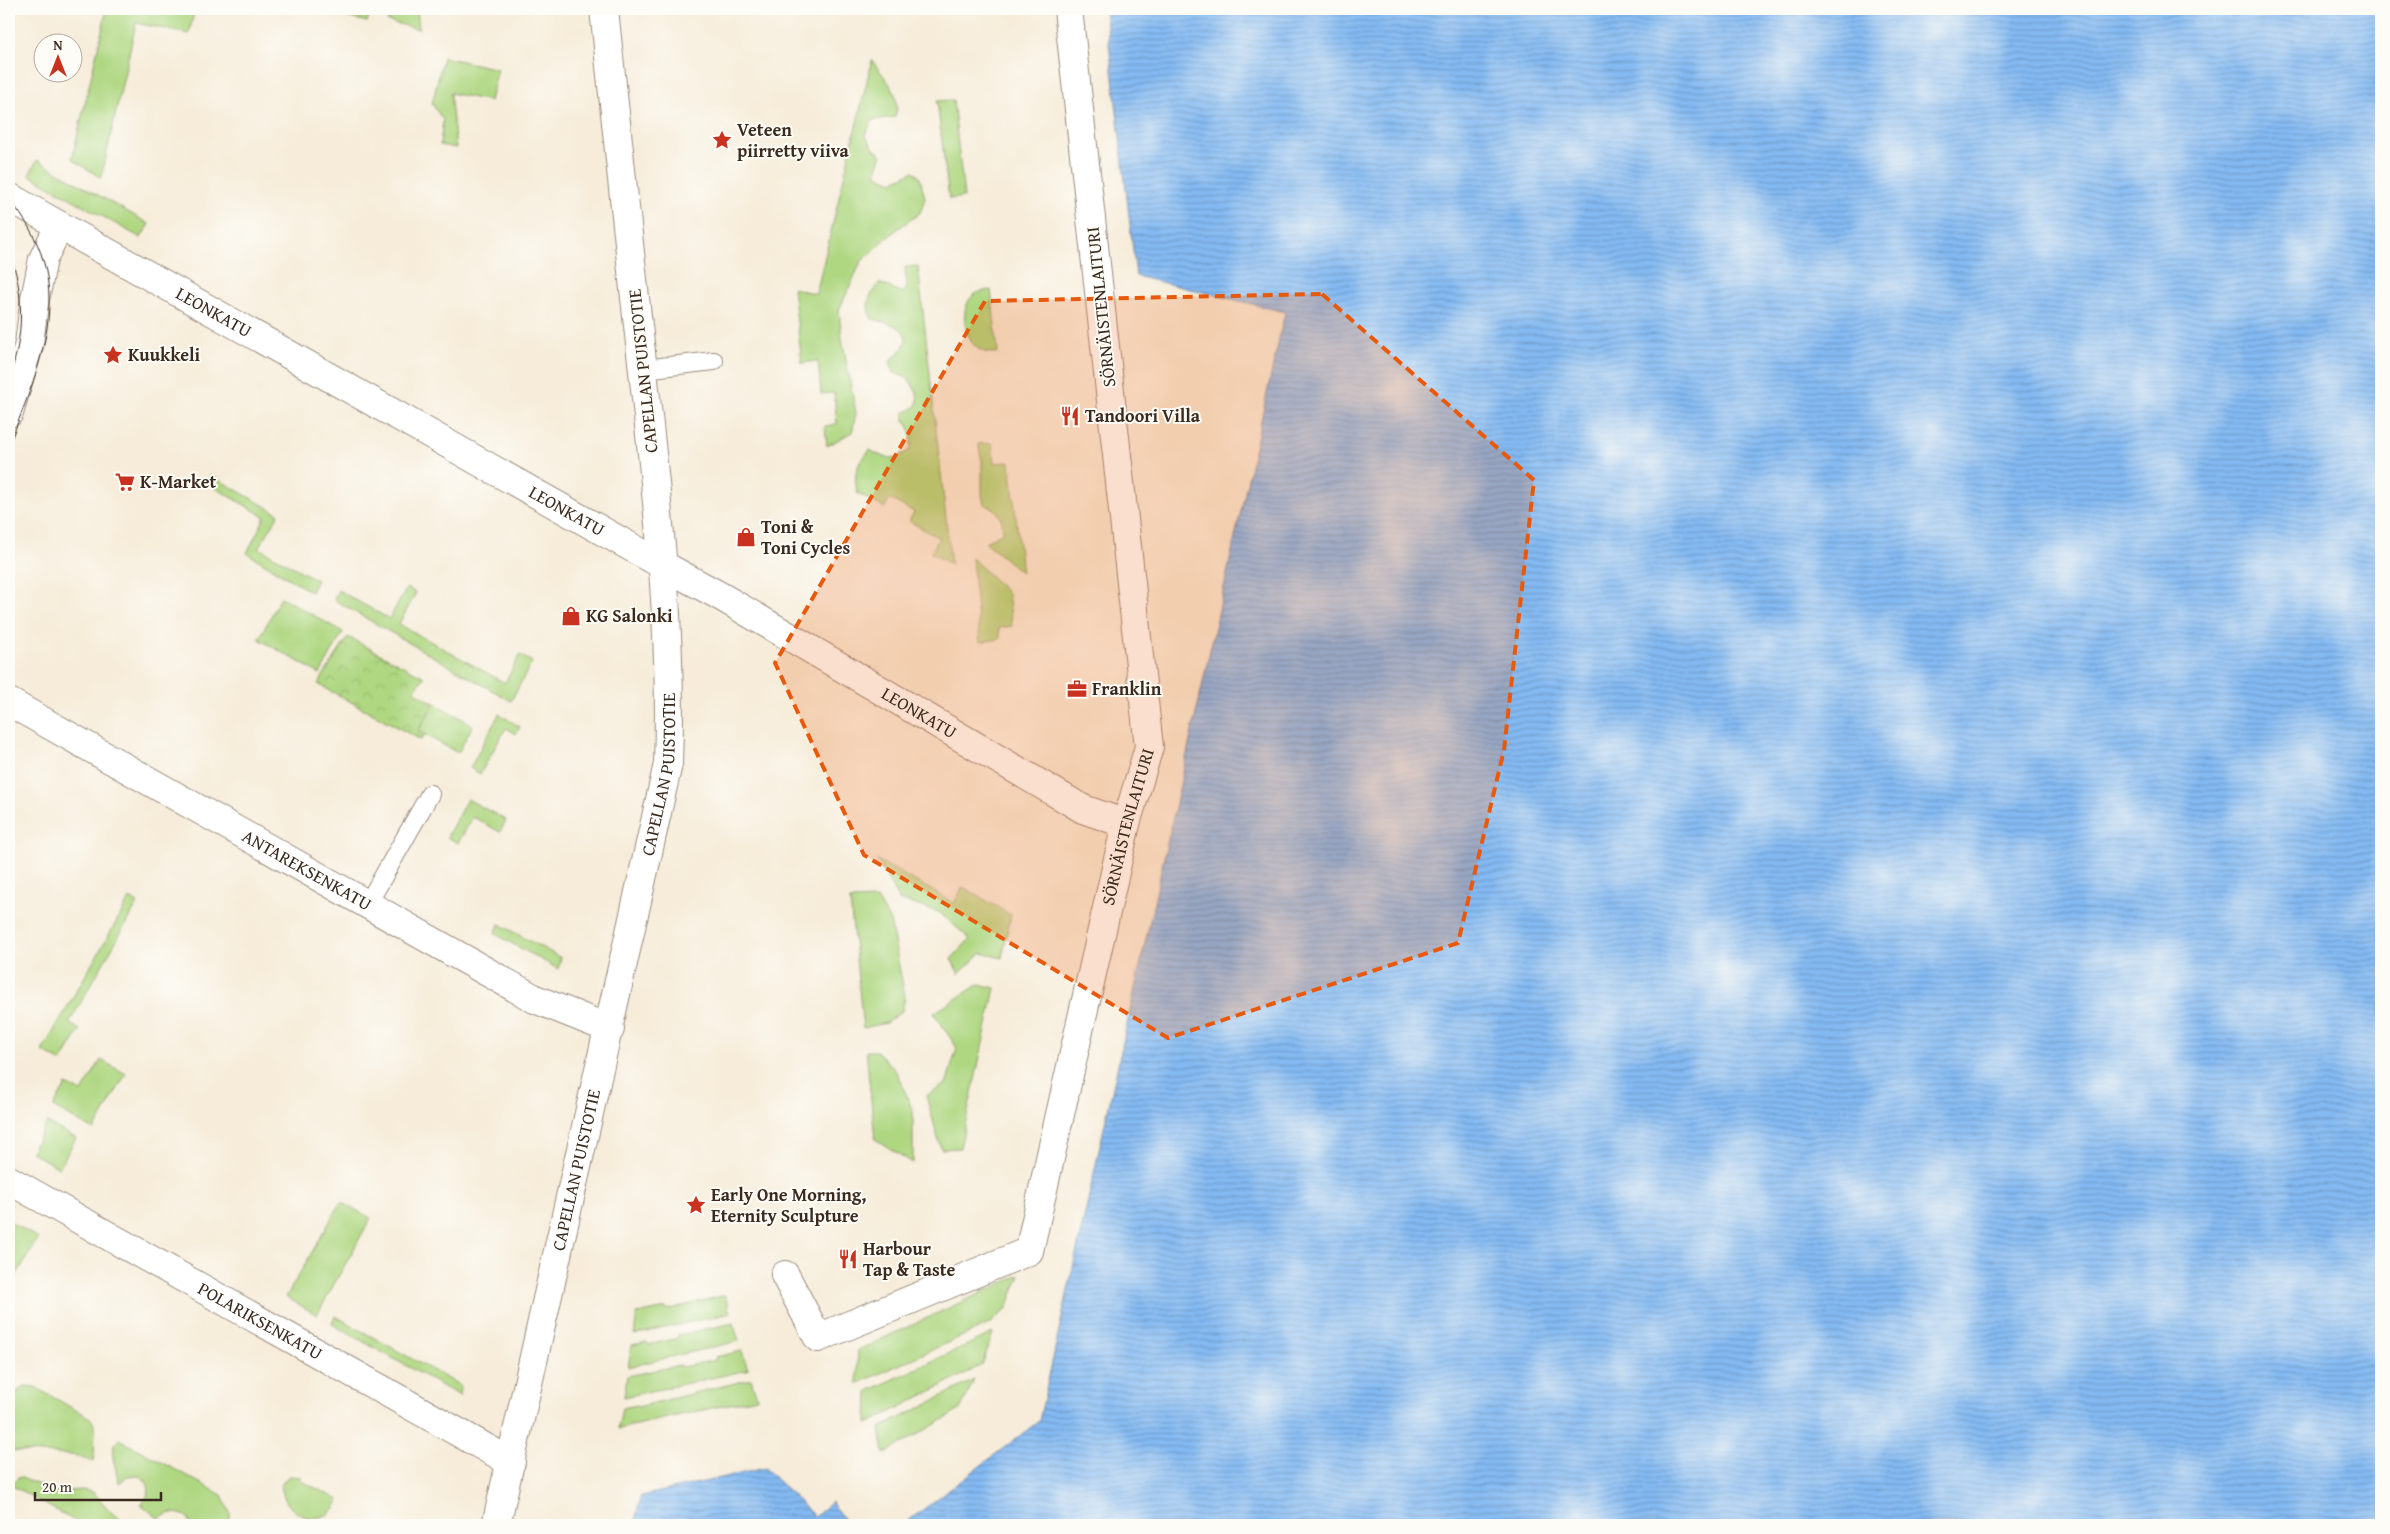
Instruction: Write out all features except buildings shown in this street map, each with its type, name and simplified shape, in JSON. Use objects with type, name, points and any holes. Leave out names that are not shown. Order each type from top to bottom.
[{"type":"street","name":"CAPELLAN PUISTOTIE","points":[[496,1525],[610,1029],[668,764],[669,723],[658,504],[604,9]]},
{"type":"street","name":"SÖRNÄISTENLAITURI","points":[[785,1275],[818,1338],[1029,1251],[1126,824],[1149,747],[1068,9]]},
{"type":"street","name":"LEONKATU","points":[[9,197],[720,596],[1083,809],[1126,824]]},
{"type":"street","points":[[9,413],[30,344],[34,304],[43,260],[59,226]]},
{"type":"street","name":"ANTAREKSENKATU","points":[[9,702],[535,999],[610,1029]]},
{"type":"street","name":"POLARIKSENKATU","points":[[9,1180],[511,1462]]},
{"type":"lane","points":[[643,369],[714,361]]},
{"type":"lane","points":[[367,905],[430,794]]},
{"type":"highlighted area","points":[[1322,294],[1534,480],[1504,750],[1458,943],[1168,1038],[864,855],[775,663],[985,301]]},
{"type":"green space","points":[[107,9],[195,9],[189,34],[136,23],[101,178],[72,159]]},
{"type":"green space","points":[[331,9],[371,9],[367,22],[330,13]]},
{"type":"green space","points":[[391,9],[417,9],[419,29],[387,21]]},
{"type":"green space","points":[[443,57],[498,69],[490,101],[450,93],[456,148],[440,145],[443,120],[432,104]]},
{"type":"green space","points":[[872,60],[891,87],[897,108],[895,117],[873,120],[865,135],[874,149],[882,155],[877,168],[877,175],[892,182],[914,171],[920,178],[925,198],[920,213],[896,230],[861,262],[839,310],[842,339],[856,413],[852,432],[827,446],[825,426],[837,424],[834,393],[821,394],[818,361],[802,363],[793,288],[816,294]]},
{"type":"green space","points":[[953,100],[964,197],[949,199],[937,101]]},
{"type":"green space","points":[[37,160],[149,224],[141,238],[29,175]]},
{"type":"green space","points":[[918,266],[951,564],[931,553],[939,538],[909,521],[914,512],[890,499],[885,508],[857,493],[856,486],[857,470],[861,461],[870,450],[890,458],[910,450],[911,434],[904,420],[904,413],[915,407],[918,401],[917,393],[909,379],[893,372],[890,361],[902,350],[906,339],[901,329],[896,326],[872,319],[868,304],[870,296],[879,283],[903,293],[907,287],[905,267]]},
{"type":"green space","points":[[991,290],[998,353],[985,352],[976,347],[968,335],[965,320],[965,312],[970,299],[979,292]]},
{"type":"green space","points":[[992,443],[994,463],[1010,462],[1022,573],[985,542],[1003,532],[999,514],[984,504],[982,495],[982,461],[978,444]]},
{"type":"green space","points":[[210,475],[279,514],[259,548],[317,580],[311,592],[247,553],[265,517],[207,483]]},
{"type":"green space","points":[[972,558],[1008,593],[1012,626],[999,628],[1000,639],[980,642]]},
{"type":"green space","points":[[407,588],[416,593],[399,624],[505,683],[520,655],[532,662],[511,701],[334,600],[338,590],[389,619]]},
{"type":"green space","points":[[281,597],[343,632],[320,674],[259,639]]},
{"type":"green space","points":[[348,637],[424,677],[414,691],[434,703],[418,731],[425,735],[421,740],[318,684]]},
{"type":"green space","points":[[434,703],[473,725],[458,753],[418,731]]},
{"type":"green space","points":[[499,714],[520,727],[516,734],[506,728],[480,774],[470,768]]},
{"type":"green space","points":[[467,799],[506,820],[500,832],[473,817],[458,843],[447,837]]},
{"type":"green space","points":[[877,860],[954,903],[963,887],[1011,915],[1002,958],[981,953],[959,974],[951,959],[970,939],[939,912],[899,900]]},
{"type":"green space","points":[[130,898],[138,903],[69,1023],[80,1030],[61,1062],[42,1051]]},
{"type":"green space","points":[[877,899],[890,921],[905,996],[902,1011],[886,1023],[863,1028],[850,900]]},
{"type":"green space","points":[[499,924],[561,958],[558,969],[495,934]]},
{"type":"green space","points":[[979,984],[995,988],[960,1148],[941,1149],[926,1096],[946,1084],[957,1048],[934,1013]]},
{"type":"green space","points":[[866,1051],[877,1051],[896,1071],[913,1111],[913,1163],[875,1139]]},
{"type":"green space","points":[[101,1060],[126,1074],[94,1130],[53,1107],[66,1085],[82,1092]]},
{"type":"green space","points":[[47,1123],[76,1138],[59,1168],[31,1152]]},
{"type":"green space","points":[[341,1202],[371,1218],[317,1315],[286,1297]]},
{"type":"green space","points":[[9,1221],[38,1238],[9,1288]]},
{"type":"green space","points":[[1020,1275],[1006,1310],[989,1324],[857,1384],[858,1350]]},
{"type":"green space","points":[[725,1295],[730,1313],[634,1335],[637,1314],[666,1308],[667,1310]]},
{"type":"green space","points":[[335,1316],[461,1386],[460,1396],[332,1324]]},
{"type":"green space","points":[[733,1323],[739,1341],[628,1367],[632,1345],[647,1342],[648,1345],[678,1338],[678,1335]]},
{"type":"green space","points":[[993,1333],[982,1365],[867,1424],[868,1391]]},
{"type":"green space","points":[[742,1351],[748,1370],[624,1397],[627,1376],[716,1360],[715,1357]]},
{"type":"green space","points":[[751,1379],[757,1398],[618,1429],[622,1408],[637,1405],[638,1407]]},
{"type":"green space","points":[[974,1380],[960,1410],[884,1454],[880,1428]]},
{"type":"green space","points":[[25,1386],[35,1387],[90,1418],[95,1426],[94,1462],[72,1455],[13,1451],[9,1448],[8,1422],[10,1405],[18,1391]]},
{"type":"green space","points":[[119,1439],[222,1495],[230,1513],[230,1525],[191,1525],[188,1517],[177,1513],[166,1515],[159,1519],[141,1504],[147,1497],[149,1490],[144,1479],[140,1476],[127,1477],[119,1483],[113,1458],[114,1444]]},
{"type":"green space","points":[[290,1476],[301,1477],[300,1480],[339,1500],[335,1508],[329,1514],[314,1518],[298,1513],[291,1508],[283,1495],[281,1485]]},
{"type":"green space","points":[[19,1477],[56,1492],[83,1490],[93,1492],[112,1513],[131,1525],[82,1525],[11,1485]]},
{"type":"water","points":[[1105,9],[2381,9],[2381,1525],[903,1525],[1039,1421],[1285,312],[1136,276]]},
{"type":"water","points":[[765,1468],[815,1517],[831,1502],[848,1525],[634,1525],[641,1496]]},
{"type":"tram line","points":[[9,199],[30,230],[43,260],[49,291],[48,321],[42,351],[9,445]]},
{"type":"tram line","points":[[9,252],[18,283],[21,315],[18,347],[9,378]]},
{"type":"place","name":"Veteen piirretty viiva","points":[[722,140]]},
{"type":"place","name":"Kuukkeli","points":[[113,355]]},
{"type":"place","name":"Tandoori Villa","points":[[1070,416]]},
{"type":"place","name":"K-Market","points":[[125,482]]},
{"type":"place","name":"Toni & Toni Cycles","points":[[746,537]]},
{"type":"place","name":"KG Salonki","points":[[571,616]]},
{"type":"place","name":"Franklin","points":[[1077,689]]},
{"type":"place","name":"Early One Morning, Eternity Sculpture","points":[[696,1205]]},
{"type":"place","name":"Harbour Tap & Taste","points":[[848,1259]]}]
